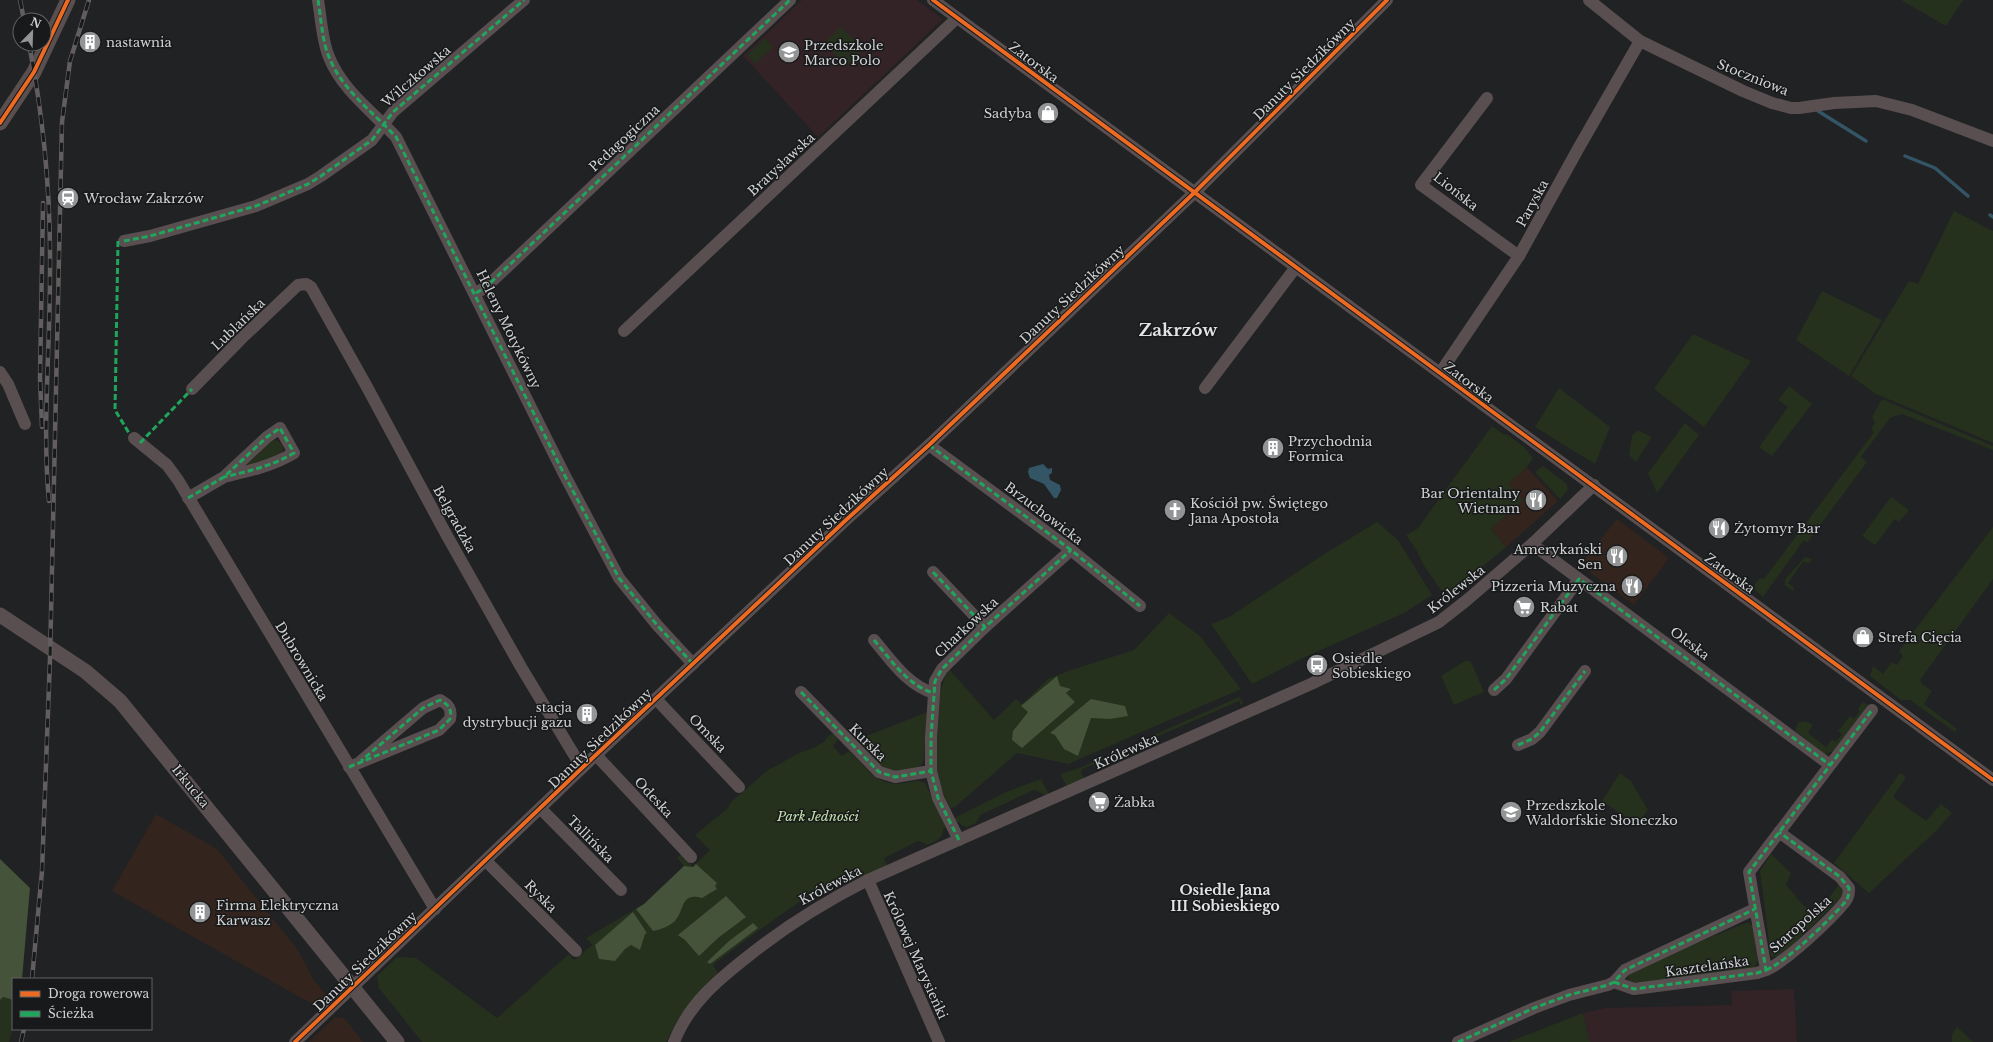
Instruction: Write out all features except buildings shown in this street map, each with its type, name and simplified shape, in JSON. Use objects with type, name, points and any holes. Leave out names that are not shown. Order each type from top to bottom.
[{"type":"street","points":[[0,123],[34,72],[68,0]]},
{"type":"street","name":"Heleny Motykówny","points":[[318,0],[328,57],[338,76],[355,97],[396,137],[476,293],[564,474],[619,578],[657,625],[693,664]]},
{"type":"street","name":"Wilczkowska","points":[[124,241],[157,234],[250,208],[308,184],[372,140],[393,112],[524,0]]},
{"type":"street","name":"Pedagogiczna","points":[[476,293],[486,287],[790,0]]},
{"type":"street","name":"Zatorska","points":[[933,0],[1993,780]]},
{"type":"street","name":"Danuty Siedzikówny","points":[[295,1042],[541,809],[582,768],[929,445],[1194,193],[1387,0]]},
{"type":"street","name":"Stoczniowa","points":[[1589,0],[1640,41],[1743,91],[1772,103],[1791,108],[1799,108],[1834,103],[1876,101],[1912,110],[1993,141]]},
{"type":"street","name":"Bratysławska","points":[[624,331],[957,18]]},
{"type":"street","name":"Paryska","points":[[1440,373],[1519,256],[1578,148],[1640,41]]},
{"type":"street","name":"Liońska","points":[[1487,98],[1421,185],[1519,256]]},
{"type":"street","points":[[1205,388],[1296,267]]},
{"type":"street","name":"Lublańska","points":[[192,389],[290,292],[298,286],[306,284]]},
{"type":"street","name":"Belgradzka","points":[[306,284],[316,292],[446,534],[521,667],[582,768]]},
{"type":"street","points":[[0,372],[8,384],[25,424]]},
{"type":"street","points":[[188,498],[224,477],[280,428],[294,453],[279,462],[224,477]]},
{"type":"street","name":"Dubrownicka","points":[[134,438],[167,465],[435,909]]},
{"type":"street","name":"Brzuchowicka","points":[[929,445],[1071,550],[1140,606]]},
{"type":"street","name":"Królewska","points":[[674,1042],[687,1016],[704,993],[720,978],[801,916],[868,880],[1311,684],[1439,622],[1532,544],[1594,485]]},
{"type":"street","name":"Oleska","points":[[1532,544],[1830,765]]},
{"type":"street","name":"Charkowska","points":[[959,840],[938,798],[931,771],[931,737],[935,681],[942,669],[986,626],[1071,550]]},
{"type":"street","points":[[933,572],[986,626]]},
{"type":"street","points":[[1494,690],[1506,679],[1579,579]]},
{"type":"street","name":"Irkucka","points":[[0,615],[85,672],[120,701],[397,1042]]},
{"type":"street","points":[[874,640],[911,682],[925,691],[934,693]]},
{"type":"street","points":[[1518,745],[1532,739],[1540,732],[1585,671]]},
{"type":"street","name":"Kurska","points":[[801,692],[878,772],[895,777],[931,771]]},
{"type":"street","name":"Omska","points":[[656,699],[739,787]]},
{"type":"street","points":[[349,767],[439,730],[450,719],[451,712],[448,705],[440,700],[423,708],[361,761]]},
{"type":"street","points":[[1779,832],[1872,710]]},
{"type":"street","name":"Odeska","points":[[596,755],[691,858]]},
{"type":"street","name":"Tallińska","points":[[541,809],[621,890]]},
{"type":"street","name":"Kasztelańska","points":[[1614,982],[1634,989],[1677,985],[1757,973],[1766,970],[1749,872],[1779,832]]},
{"type":"street","name":"Staropolska","points":[[1766,970],[1785,958],[1825,922],[1846,901],[1849,894],[1849,888],[1843,880],[1779,832]]},
{"type":"street","name":"Ryska","points":[[486,861],[576,951]]},
{"type":"street","name":"Królowej Marysieńki","points":[[868,880],[939,1042]]},
{"type":"street","name":"Kasztelańska","points":[[1458,1042],[1534,1008],[1614,982],[1625,970],[1755,909]]},
{"type":"shaded area","points":[[802,0],[917,0],[943,19],[818,137],[743,56]]},
{"type":"shaded area","points":[[1527,467],[1558,501],[1506,547],[1491,529],[1523,500],[1508,484]]},
{"type":"shaded area","points":[[1617,519],[1669,558],[1634,605],[1580,565]]},
{"type":"shaded area","points":[[156,814],[217,849],[298,950],[313,979],[326,995],[314,1005],[112,891]]},
{"type":"shaded area","points":[[1794,989],[1797,1042],[1590,1042],[1583,1013],[1606,1008],[1732,1005],[1731,991]]},
{"type":"shaded area","points":[[335,1017],[344,1018],[363,1042],[309,1042]]},
{"type":"green space","points":[[1901,0],[1963,0],[1946,26]]},
{"type":"green space","points":[[841,27],[863,49],[846,66],[824,43]]},
{"type":"green space","points":[[765,38],[773,47],[755,64],[747,55]]},
{"type":"green space","points":[[1954,211],[1993,231],[1993,443],[1876,394],[1851,376],[1909,281],[1918,284]]},
{"type":"green space","points":[[1822,291],[1882,320],[1849,376],[1796,340]]},
{"type":"green space","points":[[1693,334],[1751,361],[1704,427],[1654,389]]},
{"type":"green space","points":[[1789,386],[1812,404],[1772,456],[1759,447],[1788,407],[1778,400]]},
{"type":"green space","points":[[1559,388],[1610,427],[1595,464],[1535,427]]},
{"type":"green space","points":[[1882,399],[1993,446],[1993,450],[1902,414],[1890,418],[1861,457],[1867,462],[1807,543],[1804,540],[1763,597],[1755,590],[1755,584],[1760,578],[1764,579],[1874,432],[1871,429],[1875,422],[1872,417]]},
{"type":"green space","points":[[1685,423],[1699,435],[1657,493],[1648,473]]},
{"type":"green space","points":[[1492,426],[1503,434],[1508,435],[1524,447],[1533,458],[1527,467],[1508,484],[1523,500],[1491,529],[1506,547],[1446,597],[1424,566],[1417,551],[1406,535],[1418,528]]},
{"type":"green space","points":[[1637,430],[1652,437],[1636,462],[1629,455],[1632,436]]},
{"type":"green space","points":[[274,440],[280,442],[283,447],[283,451],[279,456],[239,468],[270,441]]},
{"type":"green space","points":[[1543,466],[1567,484],[1568,490],[1560,499],[1535,472]]},
{"type":"green space","points":[[1891,497],[1909,510],[1899,522],[1895,519],[1875,545],[1862,536]]},
{"type":"green space","points":[[1377,522],[1398,540],[1432,595],[1404,613],[1305,657],[1252,684],[1211,624],[1229,617],[1329,551]]},
{"type":"green space","points":[[1993,527],[1993,579],[1920,680],[1922,684],[1932,691],[1924,704],[1957,729],[1955,732],[1910,700],[1901,700],[1870,676],[1873,666],[1883,674],[1892,662],[1897,665],[1903,656],[1899,651]]},
{"type":"green space","points":[[1805,557],[1812,559],[1809,563],[1803,562],[1788,583],[1794,588],[1793,591],[1785,585],[1785,579]]},
{"type":"green space","points":[[1169,613],[1200,636],[1241,689],[1068,764],[1017,753],[955,807],[950,808],[942,791],[936,763],[937,720],[941,689],[949,669],[994,720],[1016,699],[1022,704],[1048,679],[1134,650]]},
{"type":"green space","points":[[1465,661],[1469,661],[1472,664],[1484,692],[1454,705],[1441,676]]},
{"type":"green space","points":[[1057,676],[1060,686],[1071,689],[1066,693],[1075,702],[1022,748],[1012,740],[1013,731],[1028,712],[1021,706]]},
{"type":"green space","points":[[1239,697],[1243,702],[1241,706],[1239,701],[1083,769],[1081,772],[1084,779],[1067,786],[1061,776],[1063,773],[1082,767]]},
{"type":"green space","points":[[1091,699],[1125,706],[1128,716],[1110,719],[1091,718],[1078,756],[1064,749],[1055,735],[1050,733]]},
{"type":"green space","points":[[1863,702],[1868,705],[1834,751],[1825,754],[1795,731],[1798,723],[1800,722],[1813,725],[1808,733],[1826,747],[1832,739],[1836,742],[1842,734],[1838,731],[1850,716],[1854,719],[1860,711],[1858,709]]},
{"type":"green space","points":[[927,712],[924,760],[920,767],[898,772],[883,769],[854,741]]},
{"type":"green space","name":"Park Jedności","points":[[834,734],[838,740],[833,746],[842,756],[849,751],[880,780],[895,784],[917,781],[925,783],[946,828],[943,829],[942,835],[938,839],[928,845],[918,841],[884,858],[887,866],[846,884],[842,876],[808,896],[744,941],[713,965],[718,973],[702,988],[689,1005],[666,1042],[422,1042],[379,988],[377,976],[397,957],[416,958],[497,1018],[569,954],[574,960],[592,945],[586,938],[644,904],[684,866],[677,858],[681,854],[693,867],[710,850],[695,835],[728,808],[731,802],[768,770],[801,752],[811,749],[824,742],[829,735]]},
{"type":"green space","points":[[1620,773],[1631,781],[1648,810],[1637,825],[1602,801]]},
{"type":"green space","points":[[1900,773],[1906,777],[1893,797],[1926,821],[1941,804],[1952,813],[1937,830],[1869,893],[1834,863]]},
{"type":"green space","points":[[1041,779],[1049,794],[1046,795],[1034,790],[980,815],[976,823],[967,827],[961,825],[959,822],[956,823],[954,818],[1006,792]]},
{"type":"green space","points":[[1771,854],[1791,873],[1786,885],[1805,906],[1814,910],[1820,910],[1840,883],[1846,892],[1782,956],[1771,957],[1760,871]]},
{"type":"green space","points":[[0,859],[30,888],[22,978],[12,978],[12,1000],[3,997],[0,1000]]},
{"type":"green space","points":[[696,864],[717,883],[715,886],[717,889],[702,898],[695,897],[686,900],[675,921],[665,928],[653,931],[636,909],[644,904],[684,866],[693,867]]},
{"type":"green space","points":[[726,896],[746,917],[718,938],[699,956],[685,940],[678,935]]},
{"type":"green space","points":[[633,912],[647,933],[645,934],[640,950],[631,945],[625,949],[615,961],[599,959],[595,945]]},
{"type":"green space","points":[[1748,922],[1755,928],[1758,960],[1755,968],[1632,983],[1628,979],[1628,975],[1687,947]]},
{"type":"green space","points":[[753,923],[758,928],[710,964],[707,962],[729,941]]},
{"type":"green space","points":[[3,997],[12,1000],[12,1030],[9,1042],[0,1042],[0,1000]]},
{"type":"green space","points":[[1583,1013],[1590,1042],[1509,1042]]},
{"type":"green space","points":[[1957,1027],[1973,1042],[1952,1042],[1952,1034]]},
{"type":"water","points":[[1043,464],[1048,469],[1052,468],[1052,473],[1049,475],[1050,480],[1060,485],[1061,490],[1057,498],[1054,498],[1044,484],[1030,478],[1028,472],[1029,468]]},
{"type":"waterway","points":[[1818,111],[1866,141]]},
{"type":"waterway","points":[[1905,156],[1935,168],[1968,196]]},
{"type":"railway","points":[[20,0],[22,12]]},
{"type":"railway","points":[[32,978],[42,871],[50,659],[62,122],[70,61],[89,0]]},
{"type":"railway","points":[[30,52],[39,101],[48,189],[50,304],[46,445],[49,501]]},
{"type":"railway","points":[[42,427],[40,378],[43,203]]},
{"type":"railway","points":[[21,1042],[24,1030]]},
{"type":"marked path","points":[[318,0],[325,44],[335,69],[350,90],[396,137],[564,474],[619,578],[657,625],[693,664]]},
{"type":"marked path","points":[[124,241],[150,236],[256,206],[308,184],[372,140],[393,112],[524,0]]},
{"type":"marked path","points":[[476,293],[486,287],[790,0]]},
{"type":"marked path","points":[[118,241],[115,410],[129,433]]},
{"type":"marked path","points":[[140,443],[192,389]]},
{"type":"marked path","points":[[188,498],[224,477],[267,437],[280,428],[294,453],[269,465],[224,477]]},
{"type":"marked path","points":[[929,445],[1071,550],[1140,606]]},
{"type":"marked path","points":[[959,840],[938,798],[931,771],[931,737],[935,681],[942,669],[985,627],[1071,550]]},
{"type":"marked path","points":[[933,572],[985,627]]},
{"type":"marked path","points":[[1494,690],[1506,679],[1579,579],[1830,765]]},
{"type":"marked path","points":[[874,640],[908,678],[916,685],[934,693]]},
{"type":"marked path","points":[[1518,745],[1532,739],[1540,732],[1585,671]]},
{"type":"marked path","points":[[801,692],[879,772],[895,777],[931,771]]},
{"type":"marked path","points":[[349,767],[439,730],[450,719],[451,713],[449,708],[440,700],[423,708],[361,761]]},
{"type":"marked path","points":[[1614,982],[1634,989],[1757,973],[1766,970],[1749,872],[1872,710]]},
{"type":"marked path","points":[[1766,970],[1785,958],[1830,919],[1845,902],[1849,893],[1849,888],[1840,877],[1779,832]]},
{"type":"marked path","points":[[1458,1042],[1534,1008],[1569,995],[1608,985],[1614,982],[1625,970],[1755,909]]},
{"type":"cycle path","points":[[0,123],[34,72],[68,0]]},
{"type":"cycle path","points":[[933,0],[1993,780]]},
{"type":"cycle path","points":[[295,1042],[582,768],[846,520],[929,445],[1194,193],[1387,0]]},
{"type":"place","name":"nastawnia","points":[[90,42]]},
{"type":"place","name":"Przedszkole Marco Polo","points":[[789,52]]},
{"type":"place","name":"Sadyba","points":[[1048,113]]},
{"type":"place","name":"Wrocław Zakrzów","points":[[68,198]]},
{"type":"place","name":"Przychodnia Formica","points":[[1273,448]]},
{"type":"place","name":"Bar Orientalny Wietnam","points":[[1536,500]]},
{"type":"place","name":"Kościół pw. Świętego Jana Apostoła","points":[[1175,510]]},
{"type":"place","name":"Żytomyr Bar","points":[[1719,528]]},
{"type":"place","name":"Amerykański Sen","points":[[1617,556]]},
{"type":"place","name":"Pizzeria Muzyczna","points":[[1632,586]]},
{"type":"place","name":"Rabat","points":[[1524,607]]},
{"type":"place","name":"Strefa Cięcia","points":[[1863,637]]},
{"type":"place","name":"Osiedle Sobieskiego","points":[[1317,665]]},
{"type":"place","name":"stacja dystrybucji gazu","points":[[587,714]]},
{"type":"place","name":"Żabka","points":[[1099,802]]},
{"type":"place","name":"Przedszkole Waldorfskie Słoneczko","points":[[1511,812]]},
{"type":"place","name":"Firma Elektryczna Karwasz","points":[[200,912]]},
{"type":"district","name":"Zakrzów","points":[[1178,330]]},
{"type":"district","name":"Osiedle Jana III Sobieskiego","points":[[1225,898]]}]
